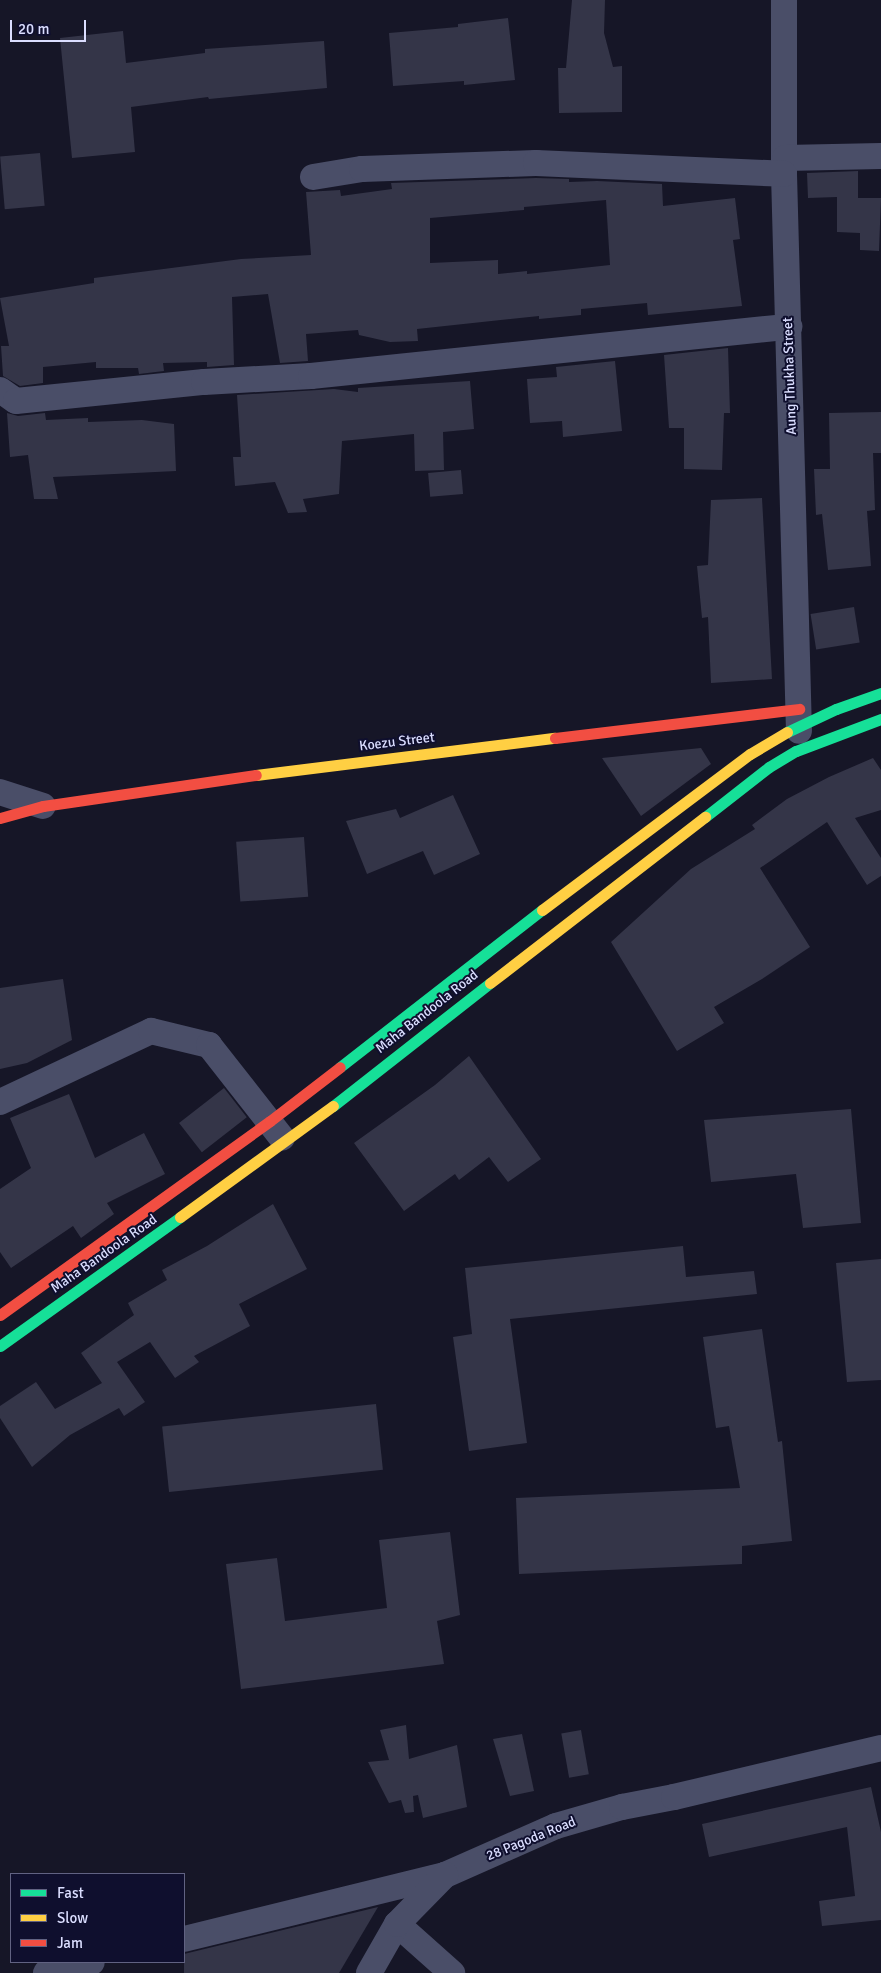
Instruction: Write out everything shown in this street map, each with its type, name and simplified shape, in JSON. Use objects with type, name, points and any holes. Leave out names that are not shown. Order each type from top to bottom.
[{"type":"main road","name":"Maha Bandoola Road","points":[[0,1315],[270,1121],[564,892],[800,717],[836,709],[881,693]]},
{"type":"main road","name":"Koezu Street","points":[[0,818],[43,806],[311,767],[800,717]]},
{"type":"main road","name":"Maha Bandoola Road","points":[[0,1346],[286,1142],[769,768],[796,751],[881,719]]},
{"type":"street","name":"Aung Thukha Street","points":[[784,0],[784,166],[800,717],[796,751]]},
{"type":"street","points":[[314,177],[362,168],[536,163],[784,166],[881,156]]},
{"type":"street","points":[[0,390],[16,401],[204,382],[311,376],[789,326]]},
{"type":"street","points":[[0,792],[43,806]]},
{"type":"street","points":[[0,1102],[151,1031],[209,1045],[286,1142]]},
{"type":"street","name":"28 Pagoda Road","points":[[185,1939],[445,1875],[556,1826],[622,1808],[881,1748]]},
{"type":"street","points":[[370,1973],[397,1924],[445,1875]]},
{"type":"street","points":[[397,1924],[452,1973]]},
{"type":"street","points":[[46,1973],[88,1963]]},
{"type":"building","points":[[572,0],[605,0],[604,33],[613,67],[622,66],[622,112],[559,113],[558,68],[566,68]]},
{"type":"building","points":[[508,18],[515,80],[464,85],[464,81],[393,86],[389,33],[458,27],[458,24]]},
{"type":"building","points":[[123,31],[126,63],[205,53],[205,49],[324,41],[327,88],[209,99],[208,97],[131,107],[135,152],[72,158],[60,38]]},
{"type":"building","points":[[40,153],[45,206],[5,209],[0,156]]},
{"type":"building","points":[[858,171],[858,198],[881,198],[879,251],[860,250],[860,233],[837,232],[837,197],[808,198],[807,173]]},
{"type":"building","points":[[536,178],[569,179],[569,182],[597,181],[662,184],[663,206],[735,198],[740,239],[733,240],[742,306],[648,315],[647,303],[581,309],[581,315],[539,319],[539,316],[417,329],[418,341],[390,342],[359,335],[358,330],[306,334],[308,361],[280,363],[268,294],[232,297],[234,365],[207,367],[207,362],[163,363],[164,371],[139,374],[138,368],[96,368],[96,362],[43,367],[43,383],[20,386],[3,376],[1,346],[9,346],[0,298],[94,283],[94,278],[241,259],[311,255],[306,192],[340,190],[341,196],[392,189],[391,183]],"holes":[[[606,200],[610,265],[527,274],[527,271],[498,274],[498,260],[430,263],[430,218],[524,210],[524,207]]]},
{"type":"building","points":[[728,348],[730,413],[724,413],[722,470],[684,469],[684,428],[669,428],[664,355]]},
{"type":"building","points":[[615,361],[622,431],[563,437],[562,421],[530,423],[527,379],[557,377],[556,367]]},
{"type":"building","points":[[470,381],[474,429],[443,432],[444,470],[415,471],[414,434],[342,441],[339,494],[303,499],[307,512],[288,513],[275,482],[235,486],[233,457],[241,457],[237,395],[334,389],[358,392],[358,388]]},
{"type":"building","points":[[881,412],[881,453],[873,453],[875,510],[867,511],[871,566],[828,570],[822,514],[816,515],[814,469],[830,469],[829,413]]},
{"type":"building","points":[[7,413],[18,416],[45,413],[46,420],[88,418],[88,422],[142,420],[174,424],[176,471],[53,477],[58,499],[34,499],[28,455],[10,457]]},
{"type":"building","points":[[461,470],[463,494],[430,497],[428,473]]},
{"type":"building","points":[[762,498],[772,679],[711,683],[708,617],[702,618],[697,566],[708,565],[711,500]]},
{"type":"building","points":[[854,607],[860,643],[816,649],[811,614]]},
{"type":"building","points":[[701,748],[711,764],[641,816],[602,758]]},
{"type":"building","points":[[873,758],[881,770],[881,810],[855,818],[881,858],[881,876],[867,885],[827,822],[760,868],[810,947],[762,979],[714,1007],[724,1023],[677,1051],[611,942],[691,869],[755,829],[752,825],[787,799],[829,777]]},
{"type":"building","points":[[453,795],[480,854],[434,875],[423,851],[367,874],[346,821],[396,809],[400,818]]},
{"type":"building","points":[[304,837],[308,897],[240,902],[236,842]]},
{"type":"building","points":[[63,979],[72,1040],[27,1063],[0,1069],[0,988]]},
{"type":"building","points":[[469,1056],[541,1159],[508,1182],[489,1157],[459,1180],[455,1174],[404,1211],[354,1143],[435,1085]]},
{"type":"building","points":[[224,1088],[247,1117],[202,1152],[179,1123]]},
{"type":"building","points":[[69,1094],[95,1158],[144,1133],[165,1174],[107,1203],[114,1214],[81,1238],[73,1226],[11,1268],[0,1252],[0,1189],[31,1168],[10,1118]]},
{"type":"building","points":[[851,1109],[861,1223],[803,1228],[796,1174],[711,1182],[704,1120]]},
{"type":"building","points":[[273,1204],[307,1269],[239,1304],[250,1326],[194,1356],[199,1362],[175,1378],[150,1342],[117,1362],[145,1402],[124,1416],[119,1408],[70,1435],[32,1467],[0,1418],[0,1406],[36,1382],[55,1409],[102,1383],[81,1353],[134,1315],[128,1303],[167,1280],[162,1270],[207,1246]]},
{"type":"building","points":[[683,1246],[686,1277],[754,1271],[757,1294],[510,1319],[527,1443],[469,1451],[453,1337],[472,1334],[465,1268]]},
{"type":"building","points":[[881,1259],[881,1380],[847,1382],[836,1263]]},
{"type":"building","points":[[762,1329],[778,1442],[782,1441],[792,1541],[742,1546],[742,1564],[519,1574],[516,1498],[740,1488],[729,1426],[716,1428],[703,1337]]},
{"type":"building","points":[[376,1404],[383,1470],[169,1492],[162,1426]]},
{"type":"building","points":[[450,1532],[460,1615],[437,1621],[444,1664],[241,1689],[226,1564],[277,1558],[285,1621],[387,1608],[379,1540]]},
{"type":"building","points":[[406,1725],[409,1759],[457,1745],[467,1807],[423,1818],[418,1795],[413,1796],[414,1812],[405,1813],[401,1800],[389,1803],[368,1762],[389,1760],[380,1730]]},
{"type":"building","points":[[581,1730],[589,1774],[569,1778],[561,1733]]},
{"type":"building","points":[[522,1734],[534,1791],[510,1796],[493,1739]]},
{"type":"building","points":[[871,1787],[881,1832],[881,1920],[822,1926],[819,1901],[855,1896],[847,1827],[709,1857],[702,1824]]},
{"type":"building","points":[[378,1907],[339,1973],[184,1973],[185,1954]]},
{"type":"traffic: fast","points":[[787,732],[836,709],[881,693]]},
{"type":"traffic: fast","points":[[705,817],[769,767],[796,751],[881,719]]},
{"type":"traffic: fast","points":[[340,1067],[542,910]]},
{"type":"traffic: fast","points":[[333,1106],[490,983]]},
{"type":"traffic: fast","points":[[0,1346],[180,1217]]},
{"type":"traffic: slow","points":[[542,910],[750,754],[787,732]]},
{"type":"traffic: slow","points":[[256,775],[555,738]]},
{"type":"traffic: slow","points":[[490,983],[705,817]]},
{"type":"traffic: slow","points":[[180,1217],[333,1106]]},
{"type":"traffic: jam","points":[[555,738],[799,709]]},
{"type":"traffic: jam","points":[[0,818],[43,806],[256,775]]},
{"type":"traffic: jam","points":[[0,1315],[270,1121],[340,1067]]}]
